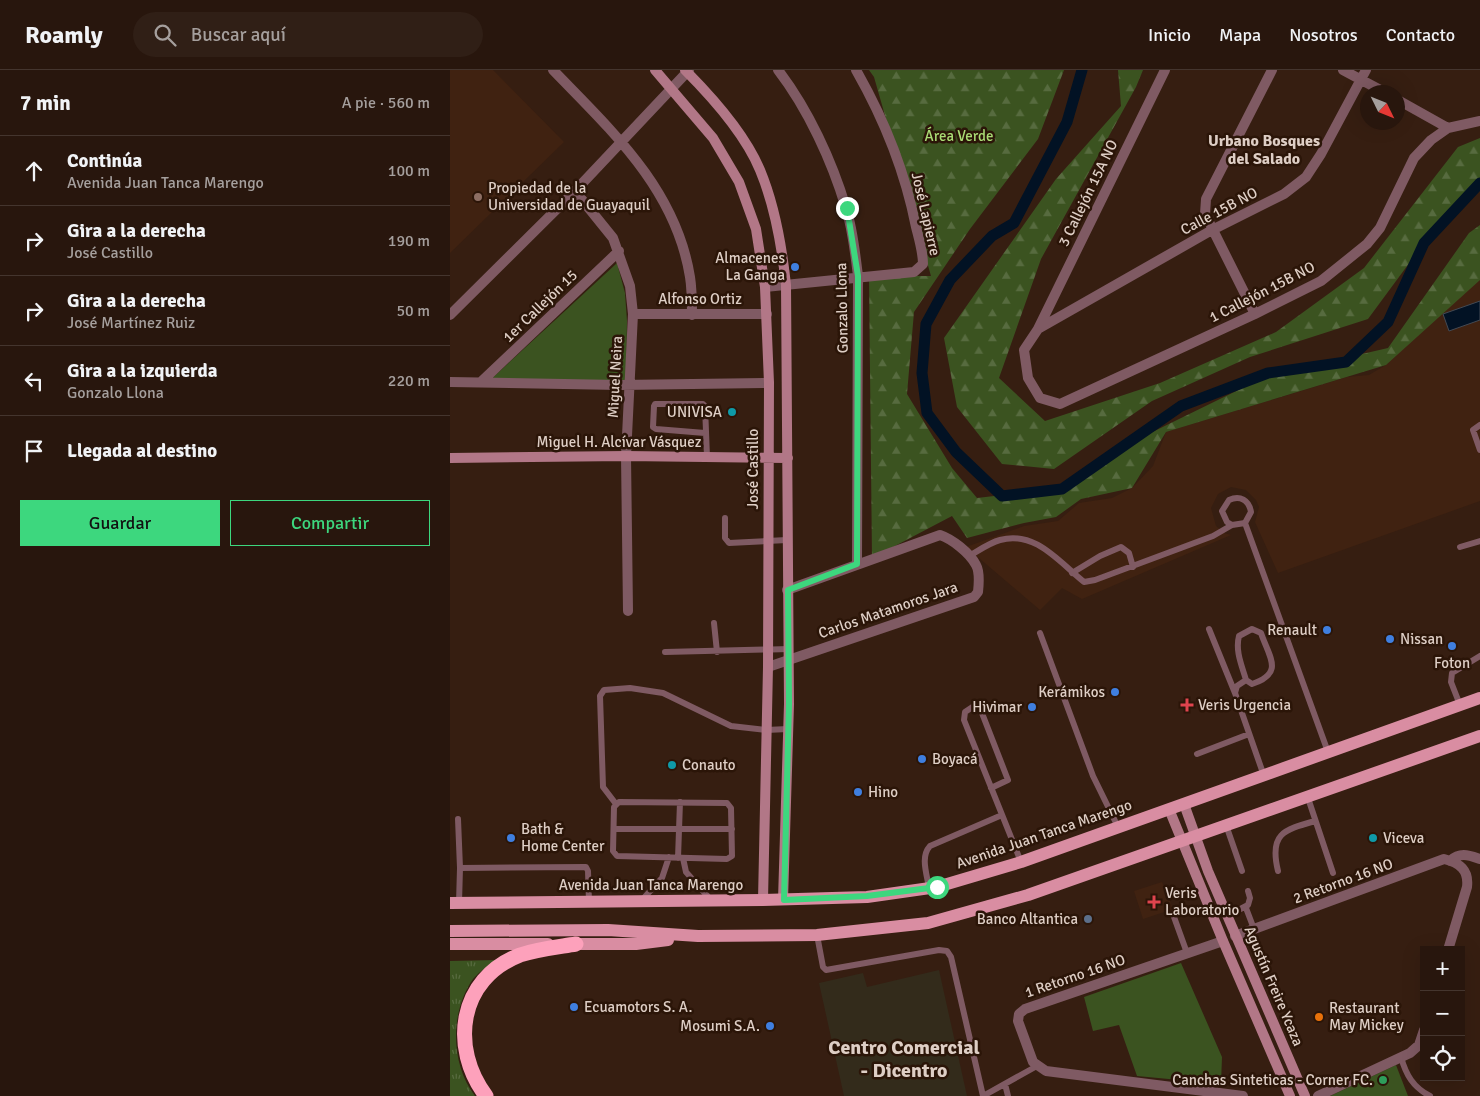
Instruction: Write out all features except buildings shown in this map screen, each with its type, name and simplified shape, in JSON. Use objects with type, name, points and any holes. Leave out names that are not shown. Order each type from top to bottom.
[{"type":"highway","points":[[486,1096],[471,1079],[459,1047],[460,1019],[469,998],[484,978],[519,956],[576,944]]},
{"type":"main road","name":"Avenida Juan Tanca Marengo","points":[[454,903],[784,900],[867,896],[929,888],[1021,862],[1480,698]]},
{"type":"main road","points":[[450,931],[608,930],[698,936],[817,935],[928,923],[1028,895],[1480,736]]},
{"type":"main road","points":[[450,944],[636,944],[698,936]]},
{"type":"street","points":[[553,70],[638,160],[660,194],[674,223],[690,277],[692,315]]},
{"type":"street","name":"José Castillo","points":[[655,70],[713,138],[739,182],[756,229],[765,287],[769,383],[769,458],[768,667],[763,900]]},
{"type":"street","name":"Gonzalo Llona","points":[[778,70],[818,139],[840,191],[850,224],[858,276],[857,564]]},
{"type":"street","name":"José Lapierre","points":[[765,287],[858,276],[914,272],[920,269],[924,263],[910,197],[896,156],[880,116],[856,70]]},
{"type":"street","name":"3 Callejón 15A NO","points":[[1060,404],[1040,398],[1028,378],[1024,350],[1038,329],[1165,70]]},
{"type":"street","points":[[1255,314],[1205,214],[1206,199],[1272,70]]},
{"type":"street","points":[[1343,70],[1363,75],[1375,85]]},
{"type":"street","points":[[450,315],[575,192],[687,71],[733,125],[760,170],[781,241],[786,285],[789,660],[784,900]]},
{"type":"street","name":"Calle 15B NO","points":[[1038,329],[1212,230],[1284,194],[1306,178],[1321,154],[1363,75]]},
{"type":"street","points":[[1405,104],[1448,128],[1480,121]]},
{"type":"street","name":"1 Callejón 15B NO","points":[[1060,404],[1255,314],[1321,281],[1367,244],[1380,228],[1414,158],[1431,140],[1448,128]]},
{"type":"street","name":"Miguel Neira","points":[[575,192],[603,224],[619,251],[630,286],[633,314],[626,456],[628,611]]},
{"type":"street","name":"1er Callejón 15","points":[[481,382],[619,251]]},
{"type":"street","name":"Alfonso Ortiz","points":[[633,314],[767,314]]},
{"type":"street","points":[[450,382],[769,383]]},
{"type":"street","name":"Miguel H. Alcívar Vásquez","points":[[450,458],[626,456],[788,458]]},
{"type":"street","points":[[788,590],[940,535],[952,541],[969,556]]},
{"type":"street","name":"Carlos Matamoros Jara","points":[[768,667],[977,595],[979,579],[976,565],[969,556]]},
{"type":"street","name":"Agustín Freire Ycaza","points":[[1184,804],[1208,872],[1305,1096]]},
{"type":"street","name":"Agustín Freire Ycaza","points":[[1169,809],[1222,941],[1290,1096]]},
{"type":"street","name":"2 Retorno 16 NO","points":[[1236,936],[1444,860],[1450,860],[1456,855],[1464,854],[1480,859]]},
{"type":"street","points":[[1449,946],[1467,887],[1468,876],[1465,870],[1450,860]]},
{"type":"street","name":"1 Retorno 16 NO","points":[[1037,1066],[1033,1062],[1018,1021],[1019,1014],[1024,1009],[1222,941]]},
{"type":"street","points":[[1318,1096],[1400,1056],[1419,1045],[1422,1036]]},
{"type":"street","points":[[1037,1066],[1046,1071],[1243,1096]]},
{"type":"lane","points":[[705,433],[656,429],[653,426],[654,406],[656,404],[703,404],[706,408],[705,433],[707,457]]},
{"type":"lane","points":[[1480,425],[1473,430],[1480,450]]},
{"type":"lane","points":[[1232,525],[1227,522],[1222,511],[1224,505],[1234,498],[1246,501],[1250,506],[1251,512],[1245,523],[1328,752]]},
{"type":"lane","points":[[725,518],[726,542],[787,540]]},
{"type":"lane","points":[[969,556],[998,540],[1017,536],[1034,541],[1084,582],[1133,567],[1213,536],[1232,525],[1245,523]]},
{"type":"lane","points":[[1460,547],[1480,541]]},
{"type":"lane","points":[[1072,573],[1100,556],[1121,547],[1129,553],[1133,567]]},
{"type":"lane","points":[[714,623],[717,652]]},
{"type":"lane","points":[[1209,629],[1235,693],[1264,776]]},
{"type":"lane","points":[[1252,629],[1261,633],[1273,667],[1271,675],[1262,680],[1252,684],[1246,680],[1237,650],[1238,641],[1239,636],[1252,629]]},
{"type":"lane","points":[[1040,633],[1093,776],[1118,827]]},
{"type":"lane","points":[[665,652],[789,649]]},
{"type":"lane","points":[[1460,705],[1452,682],[1452,673],[1480,656]]},
{"type":"lane","points":[[1235,693],[1238,686],[1246,680]]},
{"type":"lane","points":[[616,804],[603,787],[600,696],[604,690],[630,688],[663,693],[731,726],[766,730],[788,729]]},
{"type":"lane","points":[[991,788],[1008,780],[980,708],[974,706],[964,712],[964,720],[991,788],[1021,862]]},
{"type":"lane","points":[[1197,754],[1249,734]]},
{"type":"lane","points":[[1308,798],[1333,873]]},
{"type":"lane","points":[[680,802],[681,858],[686,872],[691,879],[712,901]]},
{"type":"lane","points":[[727,803],[731,808],[733,854],[731,858],[616,856],[613,851],[614,807],[616,804],[727,803]]},
{"type":"lane","points":[[929,888],[924,858],[926,850],[930,846],[1002,815]]},
{"type":"lane","points":[[454,903],[460,868],[458,819]]},
{"type":"lane","points":[[1278,871],[1274,853],[1277,839],[1286,829],[1315,820]]},
{"type":"lane","points":[[1226,824],[1242,871]]},
{"type":"lane","points":[[614,829],[732,829]]},
{"type":"lane","points":[[641,901],[662,878],[669,857]]},
{"type":"lane","points":[[460,868],[586,867],[589,902]]},
{"type":"lane","points":[[1227,916],[1246,908],[1250,902],[1248,891]]},
{"type":"lane","points":[[1246,908],[1254,930]]},
{"type":"lane","points":[[1174,917],[1187,953]]},
{"type":"lane","points":[[817,935],[826,970],[938,950],[947,951],[983,1096],[1037,1066]]},
{"type":"lane","points":[[1400,1056],[1405,1073],[1411,1082],[1430,1096]]},
{"type":"lane","points":[[1005,1084],[1008,1096]]},
{"type":"shaded area","name":"Propiedad de la Universidad de Guayaquil","points":[[450,70],[493,70],[564,142],[450,253]]},
{"type":"shaded area","points":[[1480,277],[1480,501],[1278,573],[1255,522],[1259,507],[1256,500],[1246,490],[1231,487],[1218,494],[1211,508],[1216,526],[1224,533],[1231,535],[1082,599],[1062,588],[1040,610],[966,547],[1024,526],[1058,521],[1079,503],[1112,498],[1132,488],[1153,466],[1166,432],[1347,377],[1369,375],[1386,365]]},
{"type":"shaded area","name":"Veris Laboratorio","points":[[1162,882],[1173,909],[1143,919],[1134,891]]},
{"type":"shaded area","points":[[939,970],[967,1096],[844,1096],[819,983],[863,973],[867,987]]},
{"type":"green space","name":"Área Verde","points":[[869,70],[1064,70],[1038,139],[970,229],[914,312],[907,394],[952,468],[977,498],[1070,487],[1130,443],[1267,376],[1388,348],[1469,233],[1480,225],[1480,280],[1386,365],[1166,432],[1132,488],[1081,499],[1056,517],[1024,523],[967,538],[952,516],[872,558],[869,276],[931,276],[874,77]]},
{"type":"green space","points":[[1118,70],[1143,70],[1136,87],[1041,259],[999,378],[1045,421],[1160,383],[1276,332],[1364,268],[1458,147],[1480,138],[1480,182],[1424,243],[1368,319],[1250,357],[1152,401],[1054,469],[1002,464],[957,407],[944,338],[1056,179],[1121,106]]},
{"type":"green space","points":[[617,263],[625,293],[627,321],[626,384],[488,382]]},
{"type":"green space","points":[[497,960],[473,979],[465,992],[457,1022],[457,1053],[467,1083],[475,1096],[450,1096],[450,961]]},
{"type":"green space","points":[[1181,963],[1222,1057],[1221,1084],[1137,1076],[1119,1025],[1093,1031],[1084,997]]},
{"type":"green space","name":"Canchas Sinteticas - Corner FC.","points":[[1396,1065],[1408,1096],[1330,1096]]},
{"type":"water","points":[[1480,301],[1480,320],[1449,331],[1443,314]]},
{"type":"waterway","points":[[1082,70],[1067,122],[1014,223],[992,236],[950,280],[926,324],[922,373],[927,413],[956,452],[1002,496],[1062,489],[1181,406],[1268,373],[1346,362],[1388,322],[1424,243],[1480,183]]},
{"type":"place","name":"Propiedad de la Universidad de Guayaquil","points":[[478,197]]},
{"type":"place","name":"Almacenes La Ganga","points":[[795,267]]},
{"type":"place","name":"UNIVISA","points":[[732,412]]},
{"type":"place","name":"Renault","points":[[1327,630]]},
{"type":"place","name":"Nissan","points":[[1390,639]]},
{"type":"place","name":"Foton","points":[[1452,646]]},
{"type":"place","name":"Kerámikos","points":[[1115,692]]},
{"type":"place","name":"Veris Urgencia","points":[[1187,705]]},
{"type":"place","name":"Hivimar","points":[[1032,707]]},
{"type":"place","name":"Boyacá","points":[[922,759]]},
{"type":"place","name":"Conauto","points":[[672,765]]},
{"type":"place","name":"Hino","points":[[858,792]]},
{"type":"place","name":"Bath & Home Center","points":[[511,838]]},
{"type":"place","name":"Viceva","points":[[1373,838]]},
{"type":"place","name":"Veris Laboratorio","points":[[1154,902]]},
{"type":"place","name":"Banco Altantica","points":[[1088,919]]},
{"type":"place","name":"Ecuamotors S. A.","points":[[574,1007]]},
{"type":"place","name":"Restaurant May Mickey","points":[[1319,1017]]},
{"type":"place","name":"Mosumi S.A.","points":[[770,1026]]},
{"type":"place","name":"Canchas Sinteticas - Corner FC.","points":[[1383,1080]]},
{"type":"district","name":"Urbano Bosques del Salado","points":[[1264,150]]},
{"type":"district","name":"Centro Comercial - Dicentro","points":[[904,1058]]},
{"type":"route","points":[[847,208],[858,276],[857,564],[788,590],[789,704],[784,900],[867,896],[937,887]]}]
